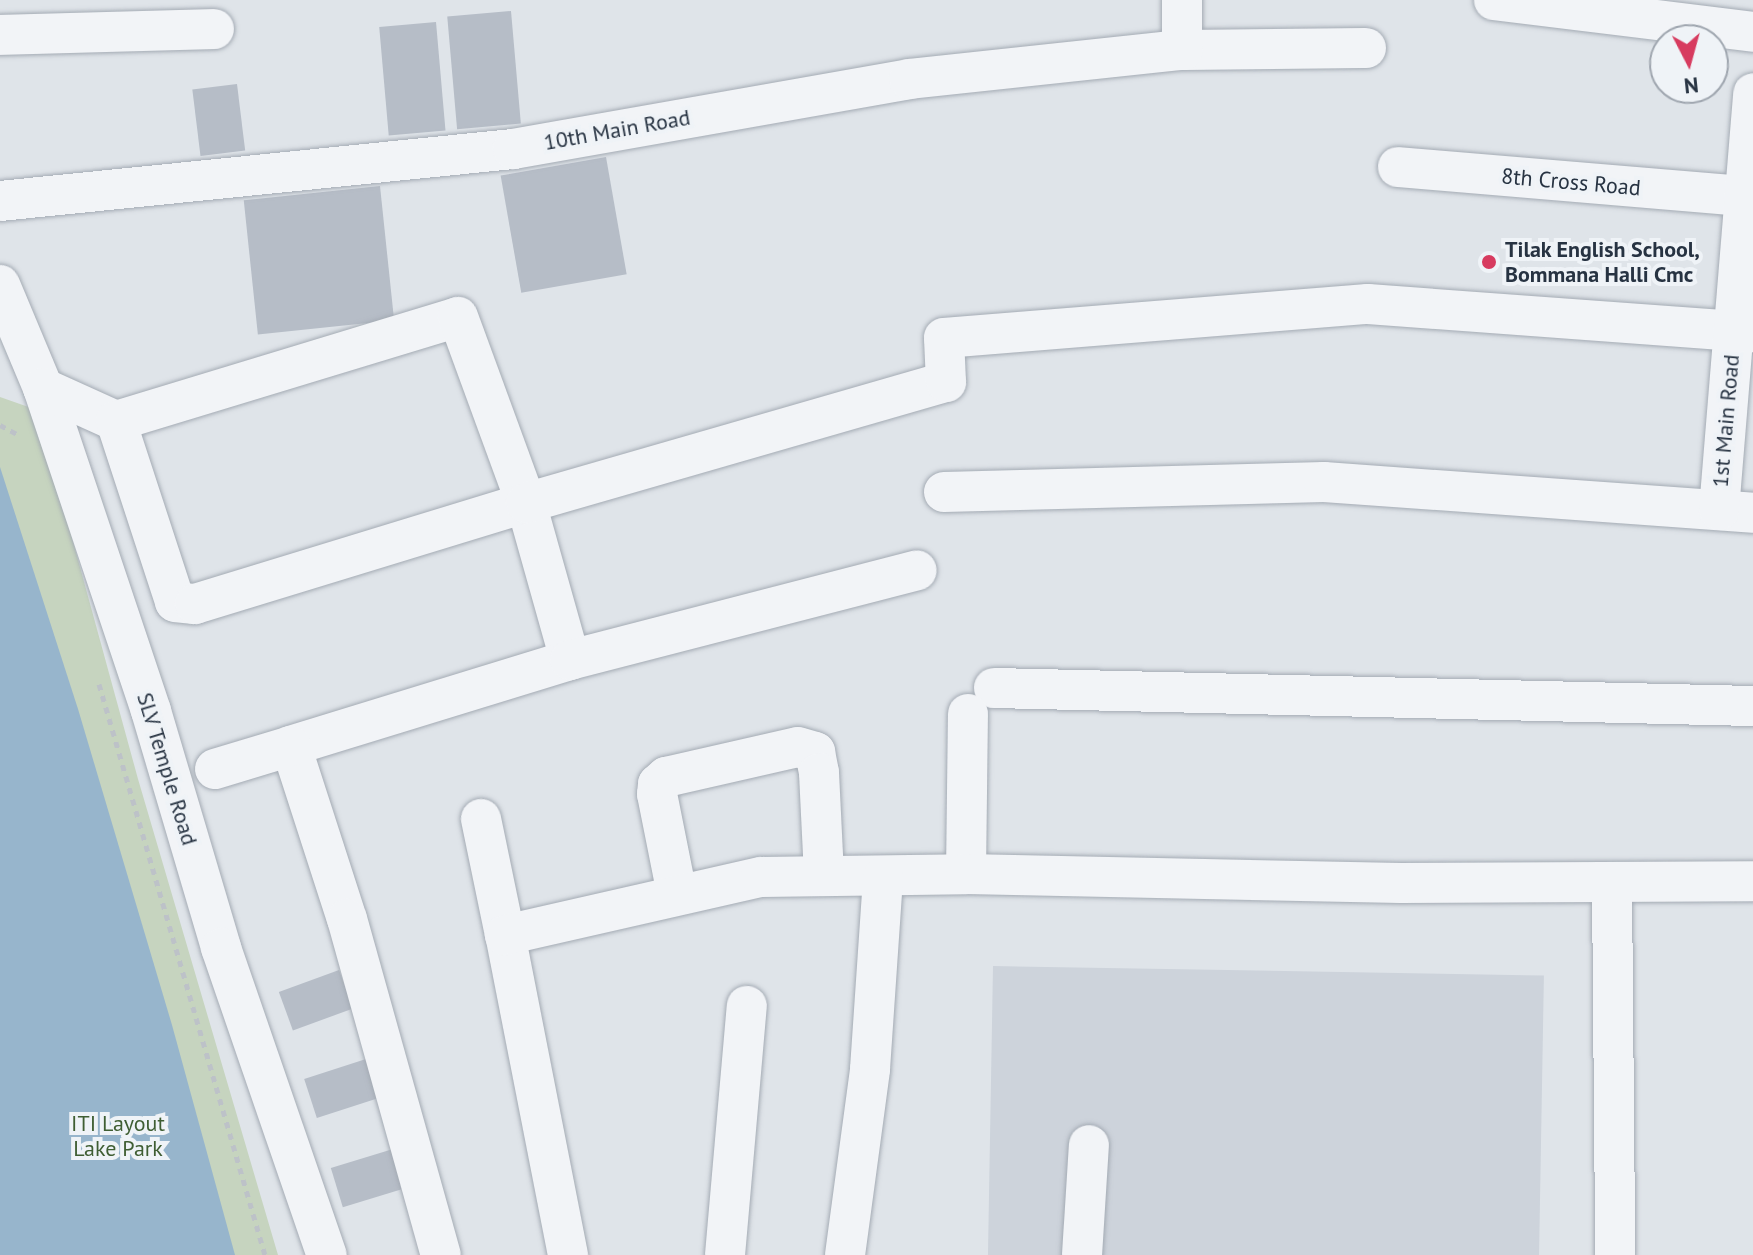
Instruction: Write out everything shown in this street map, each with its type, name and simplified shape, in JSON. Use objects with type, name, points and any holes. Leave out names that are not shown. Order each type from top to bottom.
[{"type":"street","points":[[1182,0],[1182,50]]},
{"type":"street","points":[[1494,0],[1753,32]]},
{"type":"street","points":[[0,35],[214,29]]},
{"type":"street","name":"10th Main Road","points":[[0,201],[513,149],[909,79],[1182,50],[1366,48]]},
{"type":"street","name":"1st Main Road","points":[[1736,511],[1753,93]]},
{"type":"street","name":"8th Cross Road","points":[[1398,167],[1749,197]]},
{"type":"street","name":"SLV Temple Road","points":[[0,285],[43,388],[151,711],[221,948],[327,1255]]},
{"type":"street","points":[[116,421],[175,602],[195,604],[526,503],[946,382],[944,338],[1368,304],[1743,332]]},
{"type":"street","points":[[43,388],[116,421],[458,317],[526,503],[570,660]]},
{"type":"street","points":[[944,492],[1324,482],[1736,511]]},
{"type":"street","points":[[215,769],[570,660],[917,570]]},
{"type":"street","points":[[966,874],[981,701],[1753,706]]},
{"type":"street","points":[[291,746],[347,919],[441,1255]]},
{"type":"street","points":[[677,894],[657,794],[658,784],[666,777],[798,747],[815,752],[819,773],[824,875]]},
{"type":"street","points":[[481,819],[568,1255]]},
{"type":"street","points":[[505,935],[761,877],[966,874],[1612,884],[1753,881]]},
{"type":"street","points":[[845,1255],[870,1069],[883,877]]},
{"type":"street","points":[[1612,884],[1615,1255]]},
{"type":"street","points":[[725,1255],[747,1006]]},
{"type":"street","points":[[1082,1255],[1089,1145]]},
{"type":"path","points":[[0,425],[22,437]]},
{"type":"path","points":[[99,682],[265,1255]]},
{"type":"shaded area","points":[[993,966],[1544,976],[1539,1255],[988,1255]]},
{"type":"green space","name":"ITI Layout Lake Park","points":[[0,397],[37,410],[138,779],[278,1255],[0,1255]]},
{"type":"water","name":"ITI Layout Lake Park","points":[[0,467],[78,709],[172,1025],[235,1255],[0,1255]]},
{"type":"building","points":[[511,11],[521,124],[457,129],[447,17]]},
{"type":"building","points":[[436,22],[445,131],[389,136],[379,27]]},
{"type":"building","points":[[237,84],[245,151],[201,156],[192,89]]},
{"type":"building","points":[[606,157],[627,274],[521,293],[501,176]]},
{"type":"building","points":[[380,186],[394,320],[258,335],[244,200]]},
{"type":"building","points":[[339,970],[353,1009],[293,1030],[279,992]]},
{"type":"building","points":[[366,1059],[379,1098],[317,1118],[304,1079]]},
{"type":"building","points":[[393,1149],[405,1188],[343,1207],[331,1168]]},
{"type":"place","name":"Tilak English School, Bommana Halli Cmc","points":[[1489,262]]}]
